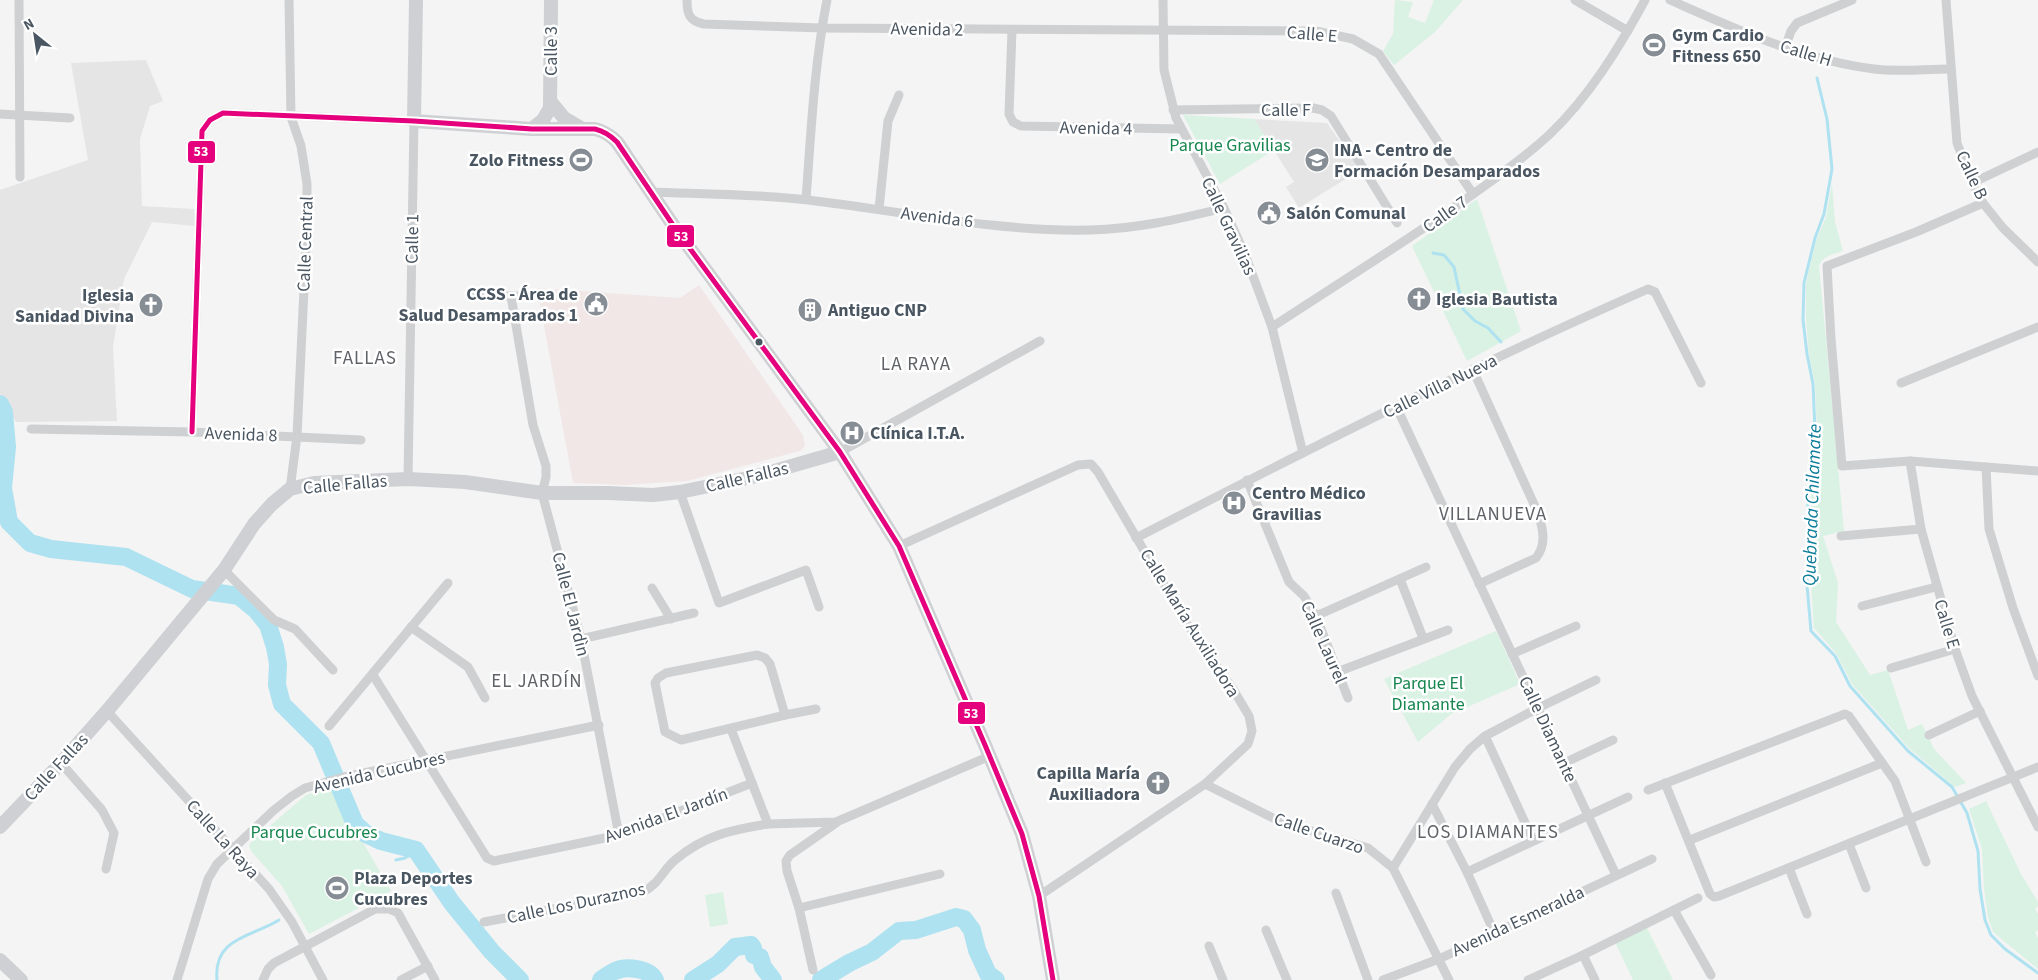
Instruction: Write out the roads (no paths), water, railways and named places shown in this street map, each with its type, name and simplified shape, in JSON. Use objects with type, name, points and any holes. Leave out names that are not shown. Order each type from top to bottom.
[{"type":"main road","name":"Calle 1","points":[[414,120],[416,0]]},
{"type":"main road","name":"Calle 3","points":[[550,101],[551,0]]},
{"type":"main road","points":[[532,129],[547,114],[550,101]]},
{"type":"main road","points":[[550,101],[564,118],[584,129]]},
{"type":"main road","points":[[414,120],[532,129],[603,131],[616,142],[649,192],[840,452],[899,546],[1022,834],[1039,896],[1053,980]]},
{"type":"main road","name":"Calle Fallas","points":[[0,827],[61,763],[193,610],[224,570],[254,524],[272,504],[290,490],[314,483],[408,479],[465,482],[542,493],[653,495],[680,492],[757,476],[840,452]]},
{"type":"main road","points":[[0,960],[22,980]]},
{"type":"street","points":[[19,0],[20,177]]},
{"type":"street","name":"Calle Central","points":[[289,0],[292,117],[301,146],[307,184],[307,226],[297,436],[290,490]]},
{"type":"street","name":"Avenida 2","points":[[687,0],[687,11],[693,20],[704,24],[822,28],[1162,31]]},
{"type":"street","points":[[806,200],[822,28],[827,0]]},
{"type":"street","name":"Calle Gravilias","points":[[1163,0],[1164,70],[1173,110],[1181,129],[1224,208],[1244,252],[1272,327],[1303,453]]},
{"type":"street","points":[[1574,0],[1628,31]]},
{"type":"street","name":"Calle 7","points":[[1272,327],[1474,194],[1513,166],[1550,134],[1595,82],[1628,31],[1645,0]]},
{"type":"street","name":"Calle H","points":[[1670,0],[1785,48],[1830,62],[1876,70],[1950,68]]},
{"type":"street","points":[[1785,48],[1791,31],[1797,22],[1852,0]]},
{"type":"street","name":"Calle B","points":[[1946,0],[1957,143],[1972,183],[1983,203],[2003,228],[2038,262]]},
{"type":"street","name":"Avenida 4","points":[[1012,30],[1009,114],[1013,122],[1021,126],[1181,129]]},
{"type":"street","name":"Calle E","points":[[1162,31],[1316,32],[1353,39],[1379,54],[1474,194]]},
{"type":"street","points":[[879,209],[888,121],[899,95]]},
{"type":"street","name":"Calle F","points":[[1173,110],[1313,108],[1322,110],[1331,116],[1397,223]]},
{"type":"street","points":[[192,432],[202,131],[210,120],[223,113],[414,120]]},
{"type":"street","points":[[0,114],[70,118]]},
{"type":"street","name":"Calle 1","points":[[408,479],[414,120]]},
{"type":"street","points":[[1972,183],[2038,152]]},
{"type":"street","name":"Avenida 6","points":[[649,192],[806,200],[931,217],[1041,229],[1091,230],[1119,228],[1177,219],[1224,208]]},
{"type":"street","points":[[1983,203],[1916,232],[1827,266],[1842,466],[1910,461],[2038,471]]},
{"type":"street","name":"Calle Villa Nueva","points":[[1136,538],[1396,406],[1558,328],[1648,289],[1655,292],[1700,383]]},
{"type":"street","points":[[472,296],[527,296]]},
{"type":"street","points":[[511,296],[533,425],[546,466],[546,477],[542,493]]},
{"type":"street","points":[[1901,383],[2038,327]]},
{"type":"street","points":[[840,452],[1040,341]]},
{"type":"street","points":[[1473,370],[1538,513],[1543,536],[1543,544],[1536,558],[1479,584]]},
{"type":"street","name":"Calle Diamante","points":[[1396,406],[1616,875]]},
{"type":"street","name":"Avenida 8","points":[[31,429],[192,432],[361,440]]},
{"type":"street","name":"Calle E","points":[[1910,461],[1921,529],[1954,649],[1972,696],[2038,827]]},
{"type":"street","name":"Calle María Auxiliadora","points":[[899,546],[1078,465],[1091,464],[1098,472],[1187,624],[1233,689],[1249,716],[1252,731],[1248,744],[1205,784],[1039,896]]},
{"type":"street","points":[[1986,467],[1990,529],[2013,608],[2038,676]]},
{"type":"street","name":"Calle Laurel","points":[[1248,480],[1289,582],[1304,596],[1316,616],[1348,698]]},
{"type":"street","points":[[680,492],[720,603],[806,570],[819,607]]},
{"type":"street","name":"Calle El Jardìn","points":[[542,493],[581,639],[619,835]]},
{"type":"street","points":[[1841,536],[1921,529]]},
{"type":"street","points":[[1316,616],[1426,568]]},
{"type":"street","points":[[224,570],[274,620],[295,629],[333,670]]},
{"type":"street","points":[[1400,579],[1423,638]]},
{"type":"street","points":[[330,726],[448,583]]},
{"type":"street","points":[[1862,606],[1936,587]]},
{"type":"street","points":[[652,588],[671,619]]},
{"type":"street","points":[[581,639],[694,613]]},
{"type":"street","points":[[1512,654],[1576,626]]},
{"type":"street","points":[[411,627],[468,667],[485,698]]},
{"type":"street","points":[[1337,672],[1448,630]]},
{"type":"street","points":[[1891,668],[1954,649]]},
{"type":"street","points":[[785,715],[770,664],[765,658],[757,655],[666,673],[658,678],[655,684],[665,732],[681,740],[816,709]]},
{"type":"street","name":"Avenida El Jardín","points":[[373,675],[487,858],[494,861],[619,835],[752,784]]},
{"type":"street","points":[[1393,868],[1455,767],[1485,736],[1596,680]]},
{"type":"street","name":"Calle La Raya","points":[[106,711],[269,889],[292,922],[323,980]]},
{"type":"street","points":[[1929,735],[1980,711]]},
{"type":"street","points":[[1648,790],[1845,714],[1849,716],[1895,781],[1926,862]]},
{"type":"street","name":"Avenida Cucubres","points":[[176,980],[208,879],[217,864],[292,796],[305,788],[344,777],[426,759],[599,725]]},
{"type":"street","points":[[731,729],[768,824],[836,822]]},
{"type":"street","points":[[1485,736],[1533,840]]},
{"type":"street","points":[[1564,763],[1613,740]]},
{"type":"street","points":[[813,970],[786,861],[790,855],[836,822],[990,756]]},
{"type":"street","points":[[61,763],[102,810],[114,833],[106,869]]},
{"type":"street","points":[[1690,840],[1882,763]]},
{"type":"street","points":[[1666,783],[1710,894],[1714,897],[2038,766]]},
{"type":"street","name":"Calle Cuarzo","points":[[1205,784],[1279,821],[1368,848],[1393,868],[1449,980]]},
{"type":"street","points":[[1467,872],[1628,797]]},
{"type":"street","points":[[1432,804],[1467,872],[1494,932]]},
{"type":"street","name":"Calle Los Duraznos","points":[[484,922],[643,892],[653,887],[674,861],[692,847],[718,834],[768,824]]},
{"type":"street","points":[[1849,844],[1866,888]]},
{"type":"street","name":"Avenida Esmeralda","points":[[1383,980],[1439,959],[1652,859]]},
{"type":"street","points":[[1789,868],[1807,914]]},
{"type":"street","points":[[799,908],[940,874]]},
{"type":"street","points":[[1336,893],[1368,980]]},
{"type":"street","points":[[1528,980],[1584,955],[1698,898]]},
{"type":"street","points":[[264,980],[268,968],[274,963],[375,910],[390,909],[398,913],[435,980]]},
{"type":"street","points":[[1674,910],[1711,975]]},
{"type":"street","points":[[1266,930],[1287,980]]},
{"type":"street","points":[[1209,946],[1224,980]]},
{"type":"street","points":[[1584,955],[1595,980]]},
{"type":"street","points":[[400,980],[428,966]]},
{"type":"waterway","name":"Quebrada Chilamate","points":[[1817,78],[1827,119],[1832,169],[1824,214],[1815,238],[1804,283],[1803,320],[1813,384],[1816,454],[1808,492],[1807,585],[1811,631],[1835,656],[1850,686],[1908,751],[1952,787],[1967,813],[1978,851],[1980,889],[1985,920],[1991,935],[2005,949],[2038,973]]},
{"type":"waterway","points":[[1433,253],[1444,255],[1454,267],[1463,309],[1475,321],[1488,328],[1501,342]]},
{"type":"waterway","points":[[0,404],[4,412],[7,447],[3,488],[9,522],[30,543],[51,549],[126,557],[192,589],[239,596],[256,610],[268,625],[275,647],[278,664],[277,685],[282,704],[321,743],[355,824],[366,834],[381,841],[416,850],[452,903],[492,952],[520,980]]},
{"type":"waterway","points":[[396,860],[405,858],[416,850]]},
{"type":"waterway","points":[[821,980],[872,952],[899,931],[916,930],[956,917],[964,919],[972,930],[977,950],[988,974],[996,980]]},
{"type":"waterway","points":[[217,980],[217,966],[221,955],[228,947],[236,940],[279,920]]},
{"type":"waterway","points":[[693,980],[718,964],[735,947],[751,945],[754,955],[760,957],[763,967],[773,980]]},
{"type":"waterway","points":[[601,980],[615,971],[631,968],[648,973],[655,980]]},
{"type":"place","name":"Gym Cardio Fitness 650","points":[[1654,45]]},
{"type":"place","name":"Zolo Fitness","points":[[581,160]]},
{"type":"place","name":"INA - Centro de Formación Desamparados","points":[[1317,160]]},
{"type":"place","name":"Salón Comunal","points":[[1269,213]]},
{"type":"place","name":"Iglesia Bautista","points":[[1419,299]]},
{"type":"place","name":"CCSS - Área de Salud Desamparados 1","points":[[596,304]]},
{"type":"place","name":"Iglesia Sanidad Divina","points":[[151,305]]},
{"type":"place","name":"Antiguo CNP","points":[[810,310]]},
{"type":"place","name":"Clínica I.T.A.","points":[[852,433]]},
{"type":"place","name":"Centro Médico Gravilias","points":[[1234,503]]},
{"type":"place","name":"Capilla María Auxiliadora","points":[[1158,783]]},
{"type":"place","name":"Plaza Deportes Cucubres","points":[[337,888]]},
{"type":"district","name":"FALLAS","points":[[365,357]]},
{"type":"district","name":"LA RAYA","points":[[916,363]]},
{"type":"district","name":"VILLANUEVA","points":[[1493,513]]},
{"type":"district","name":"EL JARDÍN","points":[[537,680]]},
{"type":"district","name":"LOS DIAMANTES","points":[[1488,831]]},
{"type":"park label","name":"Parque Gravilias","points":[[1230,145]]},
{"type":"park label","name":"Parque El Diamante","points":[[1428,693]]},
{"type":"park label","name":"Parque Cucubres","points":[[314,832]]}]
